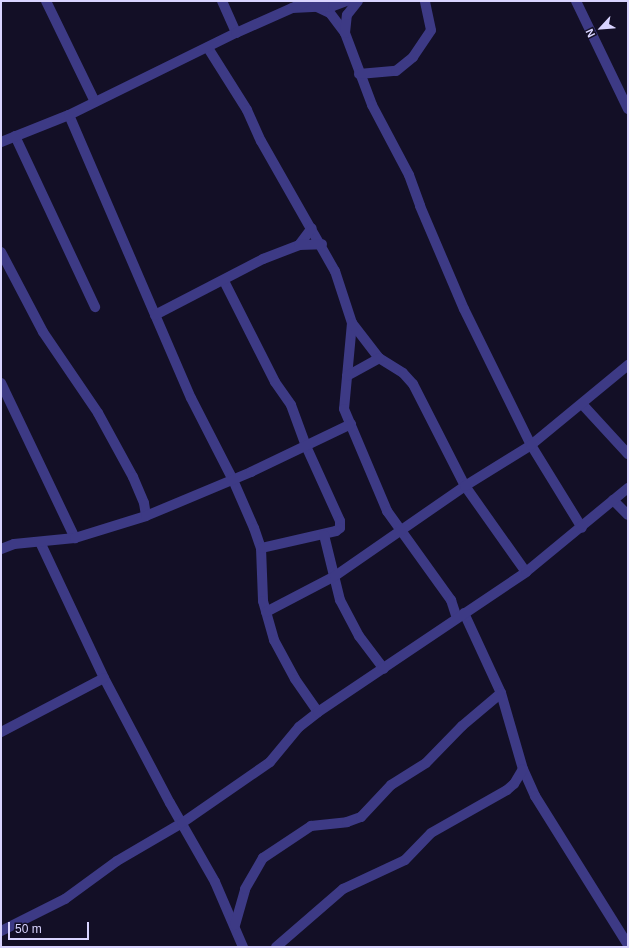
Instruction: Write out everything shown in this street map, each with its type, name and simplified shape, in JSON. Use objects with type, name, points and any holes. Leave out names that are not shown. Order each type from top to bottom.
[{"type":"street","points":[[46,1],[95,102]]},
{"type":"street","points":[[222,1],[236,33]]},
{"type":"street","points":[[1,142],[69,115],[236,33],[308,1]]},
{"type":"street","points":[[292,8],[318,7],[347,1]]},
{"type":"street","points":[[345,33],[347,15],[358,1]]},
{"type":"street","points":[[359,74],[396,71],[413,57],[431,30],[425,1]]},
{"type":"street","points":[[576,1],[628,109]]},
{"type":"street","points":[[318,7],[330,13],[345,33],[359,74],[372,105],[409,175],[426,220],[464,309],[531,445],[582,528]]},
{"type":"street","points":[[208,48],[247,110],[262,141],[322,244],[335,271],[352,323],[379,358],[403,373],[413,384],[464,486],[526,572]]},
{"type":"street","points":[[69,115],[191,398],[234,480],[260,548],[266,612],[283,656],[318,712]]},
{"type":"street","points":[[14,136],[95,307]]},
{"type":"street","points":[[299,245],[312,228]]},
{"type":"street","points":[[155,315],[224,281],[263,259],[299,245],[322,244]]},
{"type":"street","points":[[1,252],[43,332],[98,413],[133,477],[146,516]]},
{"type":"street","points":[[224,281],[275,382],[291,405],[306,446],[340,521],[340,528],[324,535],[260,548]]},
{"type":"street","points":[[352,323],[343,401],[387,511],[461,615],[501,693],[523,769],[543,809],[628,945]]},
{"type":"street","points":[[347,376],[379,358]]},
{"type":"street","points":[[266,612],[335,576],[464,486],[531,445],[628,365]]},
{"type":"street","points":[[1,383],[75,538]]},
{"type":"street","points":[[582,404],[628,454]]},
{"type":"street","points":[[1,550],[14,544],[75,538],[146,516],[234,480],[351,424]]},
{"type":"street","points":[[1,931],[65,899],[117,862],[182,823],[270,762],[299,727],[318,712],[526,572],[582,528],[628,488]]},
{"type":"street","points":[[614,500],[628,515]]},
{"type":"street","points":[[324,535],[338,593],[348,618],[384,669]]},
{"type":"street","points":[[40,542],[104,678],[215,882],[235,925],[243,947]]},
{"type":"street","points":[[1,732],[104,678]]},
{"type":"street","points":[[235,925],[245,889],[263,858],[311,826],[348,822],[361,817],[391,785],[426,763],[462,726],[501,693]]},
{"type":"street","points":[[276,947],[343,889],[405,860],[432,834],[507,790],[514,784],[523,769]]}]
